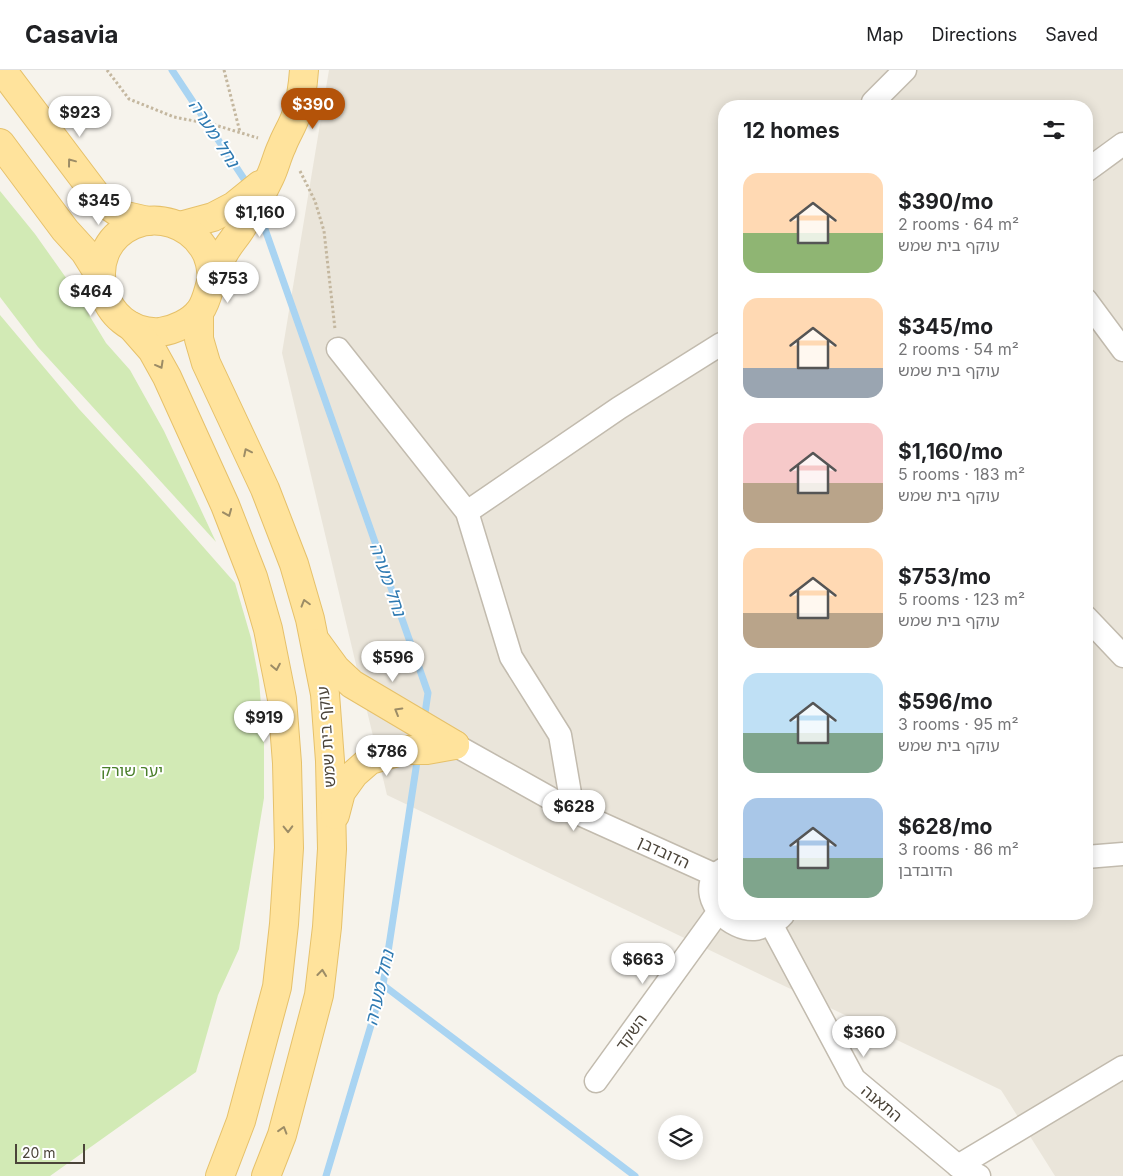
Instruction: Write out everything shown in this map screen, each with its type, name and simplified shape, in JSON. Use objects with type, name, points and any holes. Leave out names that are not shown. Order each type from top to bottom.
[{"type":"main road","points":[[2,70],[100,200],[122,215],[148,221],[165,221],[180,226],[194,235],[204,248],[210,263],[212,279]]},
{"type":"main road","points":[[131,326],[146,331],[161,332],[188,322],[199,312],[208,296],[212,279],[224,253],[242,227],[270,177],[296,116],[303,86],[304,70]]},
{"type":"main road","points":[[0,143],[65,230],[85,252],[100,276]]},
{"type":"main road","points":[[180,226],[213,217],[234,206],[270,177]]},
{"type":"main road","points":[[148,221],[133,225],[120,234],[109,246],[102,260],[100,276],[102,291],[109,305],[119,317],[131,326],[152,350],[167,377],[225,505],[253,577],[268,629],[282,699],[287,763],[288,848],[284,924],[277,987],[241,1121],[220,1176]]},
{"type":"main road","name":"עוקף בית שמש","points":[[199,312],[200,339],[206,363],[265,489],[294,564],[310,619],[325,694],[330,761],[331,831],[327,927],[319,995],[282,1135],[266,1176]]},
{"type":"main road","points":[[314,640],[336,668],[352,684],[455,745]]},
{"type":"main road","points":[[331,831],[342,792],[354,774],[370,760],[404,750],[427,750],[455,745]]},
{"type":"street","points":[[875,100],[905,70]]},
{"type":"street","points":[[1093,166],[1123,144]]},
{"type":"street","points":[[1093,309],[1123,350]]},
{"type":"street","points":[[467,512],[619,408],[718,346]]},
{"type":"street","points":[[338,349],[467,512],[511,657],[560,735],[573,811]]},
{"type":"street","points":[[1093,624],[1123,656]]},
{"type":"street","name":"הדובדבן","points":[[455,745],[573,811],[718,872]]},
{"type":"street","points":[[1093,856],[1123,854]]},
{"type":"street","points":[[718,874],[711,887],[714,905],[718,909]]},
{"type":"street","name":"השקד","points":[[596,1081],[718,914]]},
{"type":"street","points":[[729,920],[733,924],[755,929],[775,920]]},
{"type":"street","name":"התאנה","points":[[777,920],[854,1079],[958,1166],[979,1176]]},
{"type":"street","points":[[958,1166],[1123,1067]]},
{"type":"path","points":[[107,70],[129,99],[174,116],[240,132],[282,146],[298,166],[316,201],[324,231],[338,349]]},
{"type":"path","points":[[224,70],[240,132]]},
{"type":"shaded area","points":[[329,70],[1123,70],[1123,1176],[1055,1176],[1001,1090],[387,795],[282,353]]},
{"type":"green space","points":[[0,191],[35,234],[69,282],[106,343],[130,370],[164,431],[216,542],[38,347],[0,297]]},
{"type":"green space","name":"יער שורק","points":[[0,315],[79,409],[235,583],[251,638],[259,680],[264,742],[264,798],[239,949],[218,995],[196,1072],[50,1176],[0,1176]]},
{"type":"waterway","name":"נחל מערה","points":[[172,70],[250,188]]},
{"type":"waterway","name":"נחל מערה","points":[[259,212],[428,693],[424,720]]},
{"type":"waterway","name":"נחל מערה","points":[[326,1176],[383,985],[418,755]]},
{"type":"waterway","points":[[383,985],[635,1176]]}]
